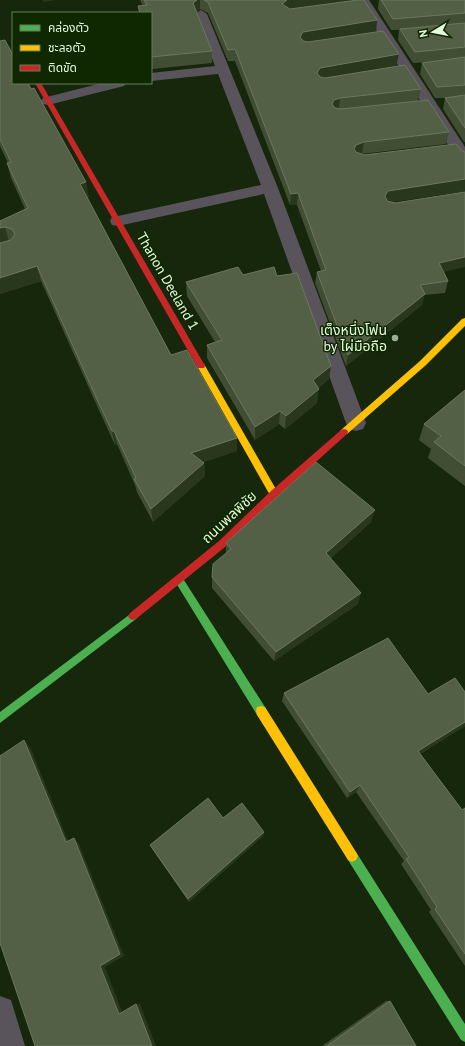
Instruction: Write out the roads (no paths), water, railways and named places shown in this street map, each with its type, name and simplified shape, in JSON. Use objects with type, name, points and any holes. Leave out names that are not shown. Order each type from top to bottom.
[{"type":"street","points":[[359,4],[381,4]]},
{"type":"street","points":[[359,4],[387,36],[408,70],[438,104],[458,151]]},
{"type":"street","points":[[201,14],[270,188],[356,423]]},
{"type":"street","points":[[372,38],[402,34]]},
{"type":"street","points":[[152,77],[223,68]]},
{"type":"street","points":[[393,72],[422,68]]},
{"type":"street","name":"Thanon Deeland 1","points":[[39,84],[274,494]]},
{"type":"street","points":[[48,101],[115,84]]},
{"type":"street","points":[[416,106],[438,104]]},
{"type":"street","points":[[118,221],[270,188]]},
{"type":"street","name":"ถนนพลพิชัย","points":[[0,718],[179,580],[222,544],[274,494],[423,363],[465,321]]},
{"type":"street","points":[[179,580],[465,1036]]},
{"type":"street","points":[[0,1011],[9,1046]]},
{"type":"place","name":"เต็งหนึ่งโฟน by ไผ่มือถือ","points":[[395,338]]}]
